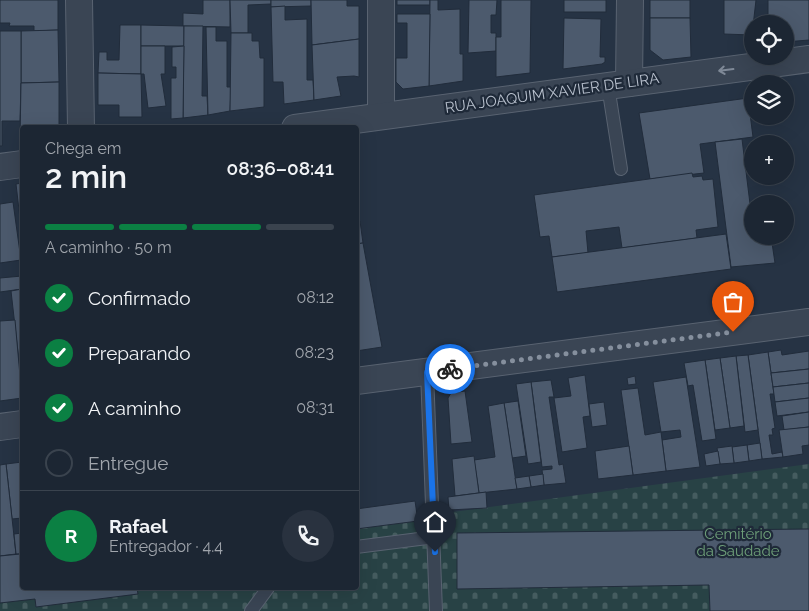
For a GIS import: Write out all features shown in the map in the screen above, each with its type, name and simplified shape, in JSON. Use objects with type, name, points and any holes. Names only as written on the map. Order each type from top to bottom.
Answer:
[{"type":"street","points":[[79,0],[81,125]]},
{"type":"street","points":[[381,0],[381,116]]},
{"type":"street","points":[[618,84],[630,0]]},
{"type":"street","name":"RUA JOAQUIM XAVIER DE LIRA","points":[[316,125],[809,59]]},
{"type":"street","points":[[0,167],[20,164]]},
{"type":"street","points":[[359,381],[809,322]]},
{"type":"street","points":[[0,427],[20,424]]},
{"type":"lane","points":[[618,84],[621,169]]},
{"type":"lane","points":[[427,372],[435,538],[436,611]]},
{"type":"lane","points":[[359,547],[435,538]]},
{"type":"lane","points":[[251,611],[267,590]]},
{"type":"green space","name":"Cemitério da Saudade","points":[[809,464],[809,611],[0,611],[0,573],[20,570],[20,590],[359,590],[359,525]]},
{"type":"building","points":[[0,0],[58,0],[58,30],[34,31],[34,26],[9,26],[10,23],[0,23]]},
{"type":"building","points":[[203,0],[230,0],[230,27],[183,26],[183,13],[203,14]]},
{"type":"building","points":[[230,0],[271,0],[271,4],[248,5],[248,33],[231,33]]},
{"type":"building","points":[[271,0],[311,0],[311,6],[271,7]]},
{"type":"building","points":[[311,0],[347,0],[347,6],[359,6],[359,39],[312,45]]},
{"type":"building","points":[[397,0],[430,0],[430,5],[397,5]]},
{"type":"building","points":[[430,0],[438,0],[438,10],[460,9],[460,54],[463,54],[463,81],[429,86]]},
{"type":"building","points":[[469,0],[497,0],[496,15],[491,15],[491,33],[496,33],[496,51],[468,53]]},
{"type":"building","points":[[501,0],[531,0],[530,73],[496,77],[496,37],[501,37]]},
{"type":"building","points":[[564,0],[606,0],[606,12],[564,12]]},
{"type":"building","points":[[650,0],[690,0],[690,18],[650,18]]},
{"type":"building","points":[[724,0],[756,0],[754,15],[744,15],[744,35],[724,34]]},
{"type":"building","points":[[768,0],[809,0],[809,40],[794,41],[794,15],[768,15]]},
{"type":"building","points":[[285,6],[285,20],[307,19],[307,80],[313,80],[314,100],[284,104],[283,82],[273,82],[271,7]]},
{"type":"building","points":[[397,14],[430,14],[429,86],[403,89],[396,82],[396,58],[407,58],[407,23],[397,23]]},
{"type":"building","points":[[564,18],[601,19],[600,57],[605,57],[605,62],[563,69]]},
{"type":"building","points":[[650,18],[690,18],[691,57],[663,60],[650,50]]},
{"type":"building","points":[[120,25],[141,25],[141,74],[98,73],[99,52],[107,52],[107,60],[119,60]]},
{"type":"building","points":[[141,25],[184,26],[184,46],[141,46]]},
{"type":"building","points":[[184,26],[203,26],[202,96],[207,96],[208,115],[183,118]]},
{"type":"building","points":[[206,27],[216,27],[216,41],[227,41],[227,87],[231,87],[230,111],[208,115]]},
{"type":"building","points":[[58,30],[59,82],[21,83],[21,31]]},
{"type":"building","points":[[0,31],[21,31],[20,121],[2,121],[2,146],[0,146]]},
{"type":"building","points":[[231,33],[252,33],[252,41],[259,41],[260,58],[264,58],[264,107],[230,111]]},
{"type":"building","points":[[359,39],[359,77],[337,77],[341,96],[314,100],[312,45]]},
{"type":"building","points":[[141,46],[165,46],[165,74],[161,74],[166,106],[148,108],[144,74],[141,74]]},
{"type":"building","points":[[184,46],[183,118],[171,119],[171,78],[176,78],[176,67],[172,67],[172,47]]},
{"type":"building","points":[[98,73],[141,74],[142,117],[119,117],[119,105],[98,105]]},
{"type":"building","points":[[59,82],[59,125],[20,125],[21,83]]},
{"type":"building","points":[[744,99],[744,125],[751,125],[753,135],[744,135],[744,138],[700,144],[704,173],[650,179],[639,113]]},
{"type":"building","points":[[742,139],[744,185],[748,185],[749,195],[744,195],[744,245],[772,245],[775,263],[731,267],[715,142]]},
{"type":"building","points":[[692,173],[693,177],[702,176],[703,180],[713,179],[718,227],[696,230],[697,238],[622,248],[619,227],[586,231],[588,253],[552,257],[549,236],[540,237],[534,195]]},
{"type":"building","points":[[20,183],[20,219],[16,184]]},
{"type":"building","points":[[13,202],[20,260],[0,263],[0,204]]},
{"type":"building","points":[[359,221],[360,221],[363,243],[359,244]]},
{"type":"building","points":[[726,234],[731,269],[557,292],[552,257]]},
{"type":"building","points":[[363,243],[382,347],[359,351],[359,244]]},
{"type":"building","points":[[20,276],[20,289],[0,292],[0,278]]},
{"type":"building","points":[[20,289],[20,370],[11,291]]},
{"type":"building","points":[[15,320],[20,398],[0,401],[0,321]]},
{"type":"building","points":[[781,350],[782,355],[809,351],[809,369],[771,373],[768,352]]},
{"type":"building","points":[[768,352],[774,394],[770,394],[775,428],[772,429],[773,435],[769,435],[772,454],[782,452],[783,457],[762,459],[748,355]]},
{"type":"building","points":[[748,355],[758,430],[745,432],[736,356]]},
{"type":"building","points":[[736,356],[744,426],[730,428],[720,358]]},
{"type":"building","points":[[720,358],[730,428],[715,430],[705,360]]},
{"type":"building","points":[[705,360],[716,439],[702,441],[693,385],[688,386],[684,363]]},
{"type":"building","points":[[809,369],[809,383],[773,387],[771,373]]},
{"type":"building","points":[[585,375],[590,416],[583,417],[587,448],[562,452],[554,398],[571,396],[568,378]]},
{"type":"building","points":[[635,376],[636,384],[628,385],[627,378]]},
{"type":"building","points":[[686,377],[700,467],[666,471],[662,440],[681,437],[680,430],[661,432],[653,382]]},
{"type":"building","points":[[551,380],[554,397],[549,397],[559,465],[563,464],[566,483],[544,485],[542,470],[552,469],[552,466],[542,467],[531,382]]},
{"type":"building","points":[[531,382],[541,462],[528,464],[516,384]]},
{"type":"building","points":[[809,383],[809,398],[775,402],[773,387]]},
{"type":"building","points":[[638,388],[645,435],[661,432],[666,471],[633,475],[621,390]]},
{"type":"building","points":[[465,391],[472,442],[451,444],[448,398],[451,393]]},
{"type":"building","points":[[809,398],[809,412],[777,416],[775,402]]},
{"type":"building","points":[[518,401],[526,456],[512,458],[504,403]]},
{"type":"building","points":[[604,402],[607,425],[592,427],[589,404]]},
{"type":"building","points":[[504,403],[517,489],[479,493],[474,460],[495,457],[488,406]]},
{"type":"building","points":[[809,412],[809,427],[784,430],[782,416]]},
{"type":"building","points":[[809,427],[809,445],[802,446],[803,454],[783,457],[779,430]]},
{"type":"building","points":[[760,443],[762,459],[749,461],[747,445]]},
{"type":"building","points":[[747,445],[749,461],[734,463],[732,447]]},
{"type":"building","points":[[629,446],[633,475],[598,479],[595,451]]},
{"type":"building","points":[[732,446],[734,463],[720,464],[717,448]]},
{"type":"building","points":[[718,451],[720,464],[706,466],[704,454]]},
{"type":"building","points":[[474,456],[479,493],[455,496],[452,459]]},
{"type":"building","points":[[20,462],[20,518],[12,519],[6,464]]},
{"type":"building","points":[[6,464],[16,554],[0,556],[0,465]]},
{"type":"building","points":[[543,474],[544,485],[531,487],[529,476]]},
{"type":"building","points":[[529,476],[531,487],[517,489],[515,478]]},
{"type":"building","points":[[486,492],[487,508],[449,510],[448,497]]},
{"type":"building","points":[[415,501],[418,521],[359,529],[359,509]]},
{"type":"building","points":[[809,529],[809,611],[710,611],[709,585],[457,589],[457,533]]},
{"type":"building","points":[[20,533],[20,554],[16,554],[14,534]]},
{"type":"building","points":[[20,554],[20,590],[137,590],[138,594],[36,607],[35,599],[0,603],[0,556]]},
{"type":"way so far","points":[[450,369],[733,332]]},
{"type":"route","points":[[435,552],[427,372],[450,369]]}]
